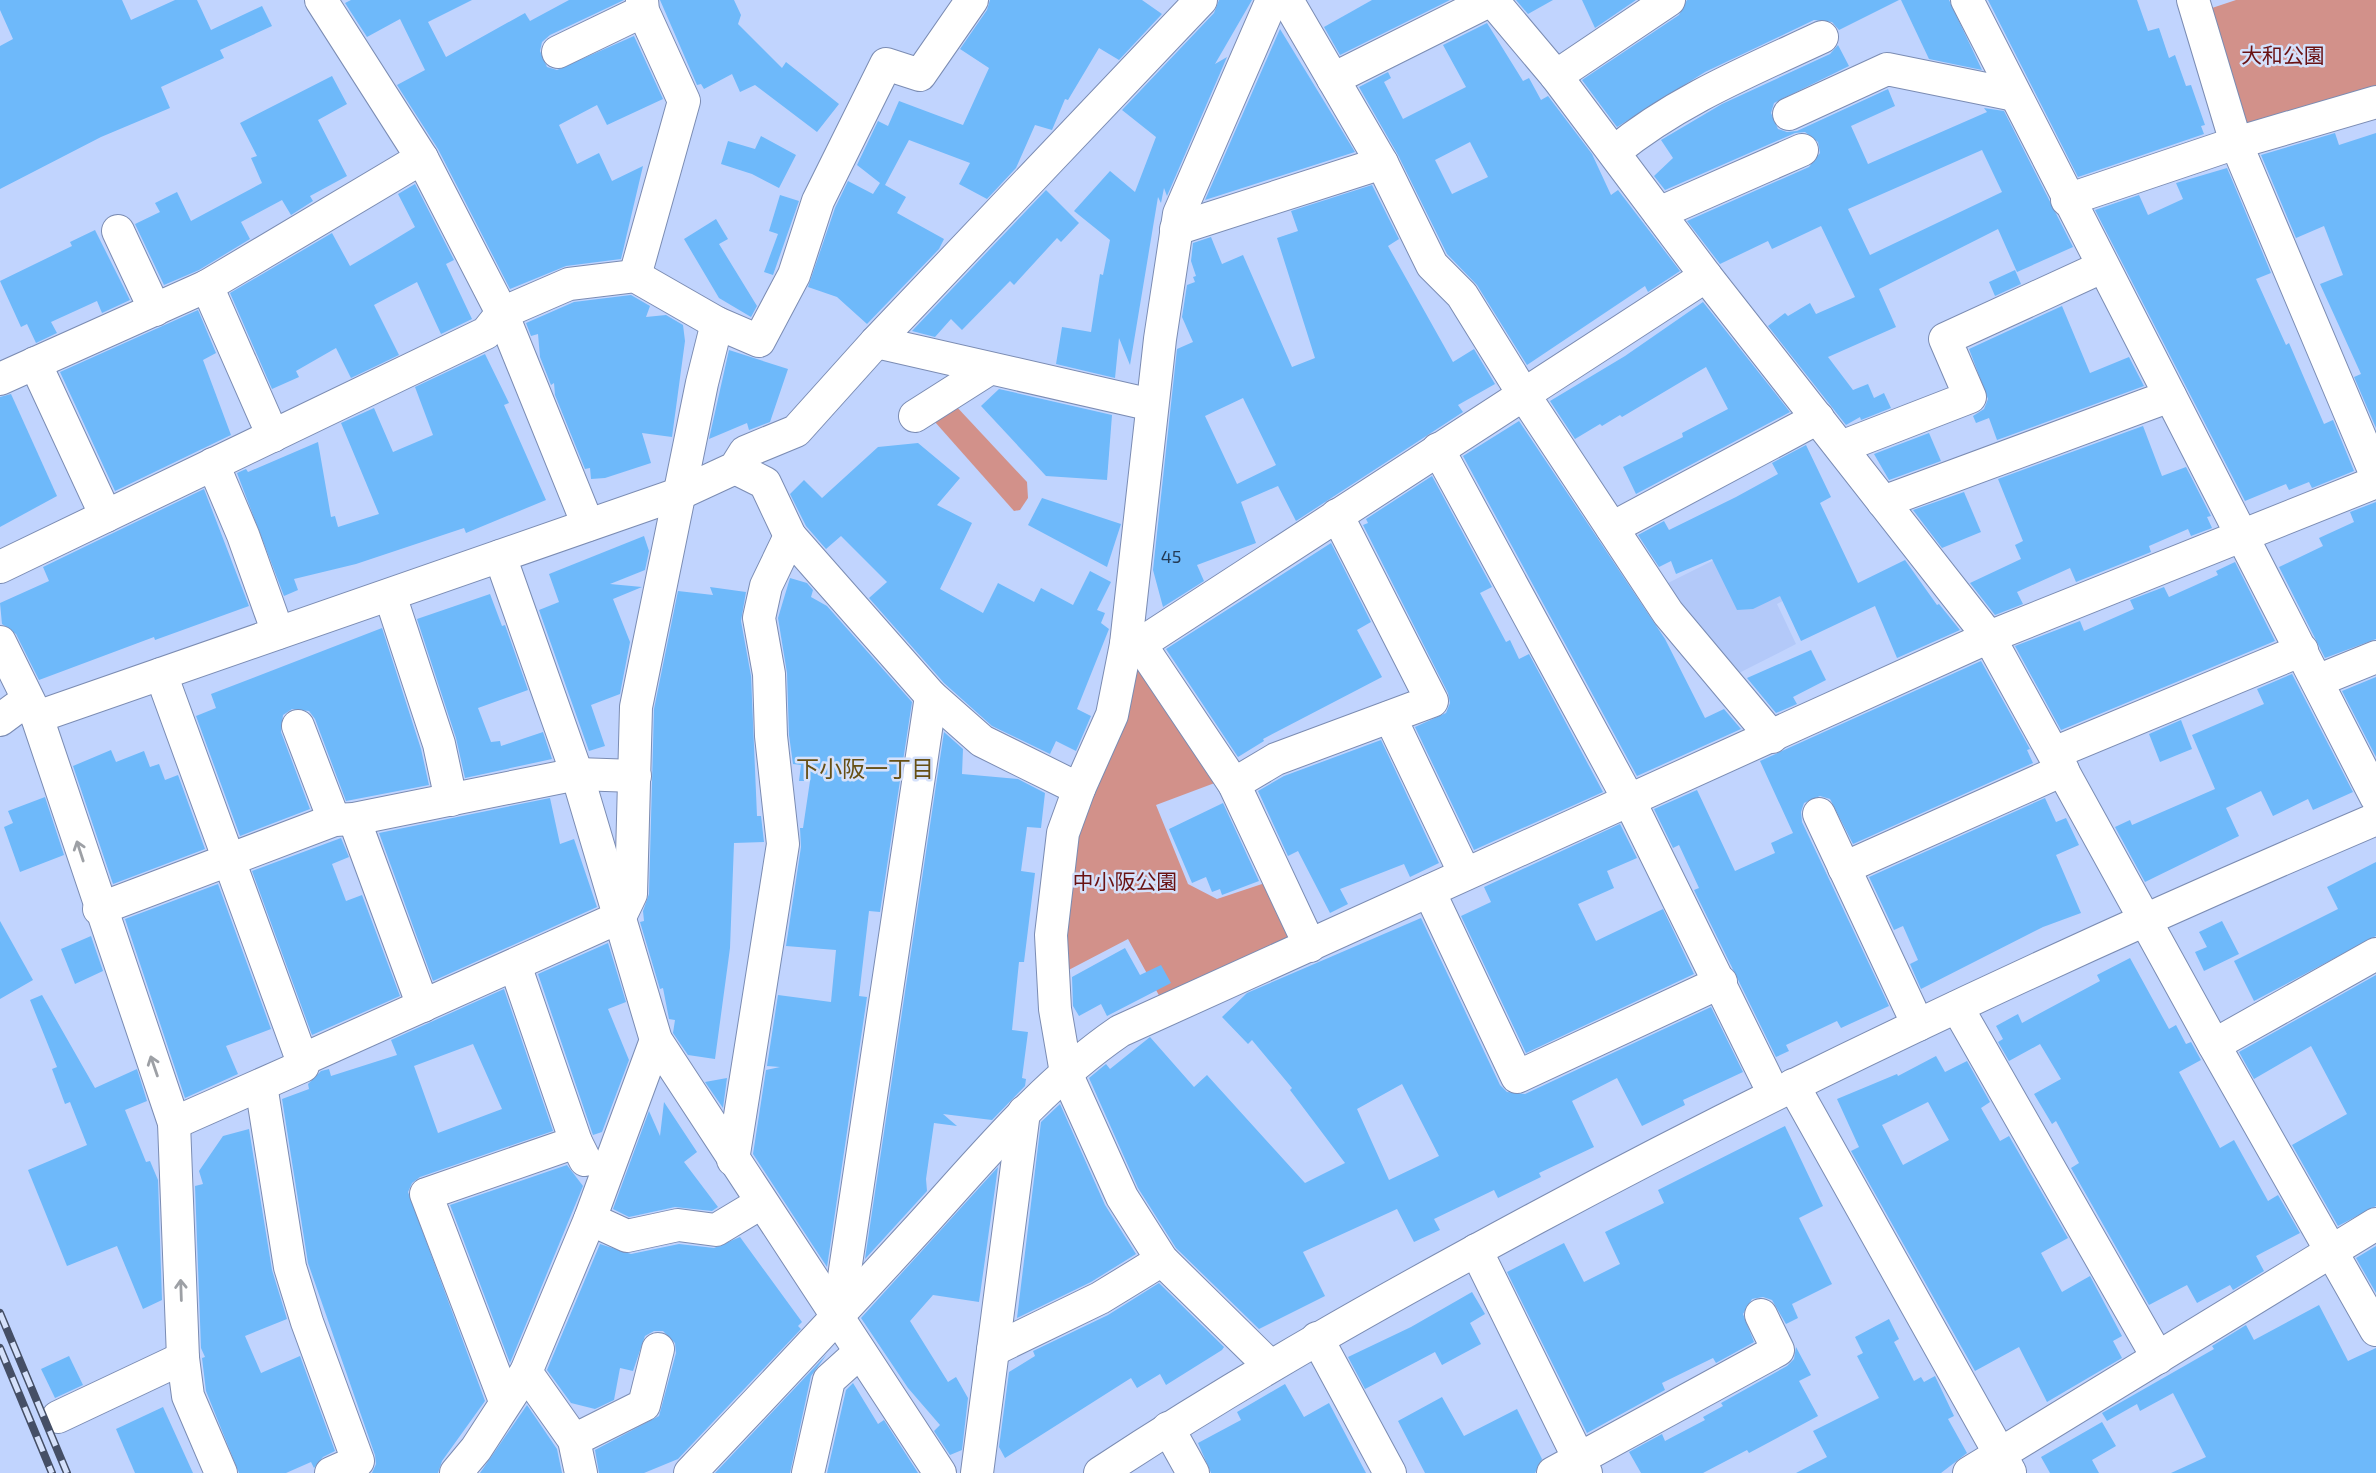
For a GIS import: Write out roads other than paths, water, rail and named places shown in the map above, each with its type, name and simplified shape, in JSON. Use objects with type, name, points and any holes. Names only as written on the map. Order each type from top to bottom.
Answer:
[{"type":"street","points":[[321,0],[422,158],[502,313],[588,525]]},
{"type":"street","points":[[0,567],[486,333],[502,313],[569,284],[635,276],[717,323],[759,341],[794,275],[818,201],[886,64],[920,75],[972,0]]},
{"type":"street","points":[[0,720],[32,708],[161,674],[681,493],[735,468],[745,452],[796,431],[876,342],[1201,0]]},
{"type":"street","points":[[1270,1366],[1162,1259],[1122,1197],[1066,1073],[1055,1009],[1051,935],[1063,833],[1079,789],[1112,716],[1133,644],[1152,405],[1179,214],[1272,0]]},
{"type":"street","points":[[1287,0],[1382,163],[1432,265],[1462,295],[1524,395],[1668,613],[1772,737]]},
{"type":"street","points":[[1333,79],[1492,0],[1556,76],[1706,276],[1989,637],[2214,1045],[2376,1330]]},
{"type":"street","points":[[1556,76],[1669,0]]},
{"type":"street","points":[[1967,0],[2067,200],[2243,535],[2376,797]]},
{"type":"street","points":[[2193,0],[2236,143],[2376,475]]},
{"type":"street","points":[[558,51],[643,5],[684,101],[635,276]]},
{"type":"street","points":[[1614,152],[1646,126],[1687,101],[1822,37]]},
{"type":"street","points":[[1789,114],[1887,69],[2015,95]]},
{"type":"street","points":[[2067,200],[2236,143],[2376,102]]},
{"type":"street","points":[[1659,213],[1802,149]]},
{"type":"street","points":[[0,379],[207,286],[422,158]]},
{"type":"street","points":[[1176,229],[1382,163]]},
{"type":"street","points":[[118,231],[155,310]]},
{"type":"street","points":[[1841,447],[1970,397],[1945,339],[2102,267]]},
{"type":"street","points":[[1133,644],[1706,276]]},
{"type":"street","points":[[207,286],[273,436]]},
{"type":"street","points":[[302,1060],[620,917],[631,894],[636,708],[702,383],[717,323]]},
{"type":"street","points":[[876,342],[1152,405]]},
{"type":"street","points":[[35,363],[106,516]]},
{"type":"street","points":[[915,416],[989,369]]},
{"type":"street","points":[[1883,502],[2170,396]]},
{"type":"street","points":[[1612,527],[1818,418]]},
{"type":"street","points":[[1438,449],[1630,802],[1721,982],[2005,1464]]},
{"type":"street","points":[[213,464],[243,535],[278,633]]},
{"type":"street","points":[[735,468],[765,483],[790,536],[931,696],[982,741],[1079,789]]},
{"type":"street","points":[[690,1473],[838,1317],[1024,1112],[1066,1073],[1120,1031],[1989,637],[2376,482]]},
{"type":"street","points":[[1234,784],[1276,759],[1433,701],[1337,515]]},
{"type":"street","points":[[733,1160],[783,844],[771,736],[769,674],[758,618],[765,586],[790,536]]},
{"type":"street","points":[[500,556],[577,774],[656,1040],[940,1473]]},
{"type":"street","points":[[390,595],[439,744],[451,800]]},
{"type":"street","points":[[0,642],[32,708],[174,1123],[183,1358],[188,1396],[221,1473]]},
{"type":"street","points":[[1133,644],[1234,784],[1310,946]]},
{"type":"street","points":[[1844,868],[2058,762],[2302,650]]},
{"type":"street","points":[[2317,681],[2376,657]]},
{"type":"street","points":[[161,674],[303,1066],[174,1123]]},
{"type":"street","points":[[838,1317],[931,696]]},
{"type":"street","points":[[1390,717],[1465,874]]},
{"type":"street","points":[[298,726],[344,819],[424,1006]]},
{"type":"street","points":[[99,909],[344,819],[577,774],[635,776]]},
{"type":"street","points":[[1819,814],[1918,1025]]},
{"type":"street","points":[[1100,1473],[1168,1428],[1317,1338],[1476,1250],[1784,1089],[2145,918],[2376,819]]},
{"type":"street","points":[[1429,891],[1517,1077],[1721,982]]},
{"type":"street","points":[[2214,1045],[2376,954]]},
{"type":"street","points":[[515,965],[576,1142],[600,1189]]},
{"type":"street","points":[[1957,1007],[2158,1358]]},
{"type":"street","points":[[456,1473],[476,1449],[526,1372],[590,1219],[656,1040]]},
{"type":"street","points":[[261,1085],[290,1267],[307,1322],[358,1461],[331,1473]]},
{"type":"street","points":[[977,1473],[1024,1112]]},
{"type":"street","points":[[505,1401],[426,1194],[576,1142]]},
{"type":"street","points":[[590,1219],[627,1236],[678,1225],[716,1230],[761,1203]]},
{"type":"street","points":[[1969,1473],[2005,1464],[2158,1358],[2376,1224]]},
{"type":"street","points":[[1476,1250],[1583,1465]]},
{"type":"street","points":[[993,1350],[1100,1298],[1162,1259]]},
{"type":"street","points":[[1553,1473],[1583,1465],[1777,1350],[1761,1315]]},
{"type":"street","points":[[1317,1338],[1390,1473]]},
{"type":"street","points":[[574,1440],[644,1405],[658,1349]]},
{"type":"street","points":[[808,1473],[829,1380],[860,1352]]},
{"type":"street","points":[[58,1418],[183,1358]]},
{"type":"street","points":[[526,1372],[574,1440],[581,1473]]},
{"type":"street","points":[[1168,1428],[1193,1473]]},
{"type":"railway","points":[[0,1313],[67,1473]]},
{"type":"railway","points":[[0,1348],[52,1473]]},
{"type":"district","name":"下小阪一丁目","points":[[865,769]]},
{"type":"park label","name":"大和公園","points":[[2283,56]]},
{"type":"park label","name":"中小阪公園","points":[[1125,882]]}]
